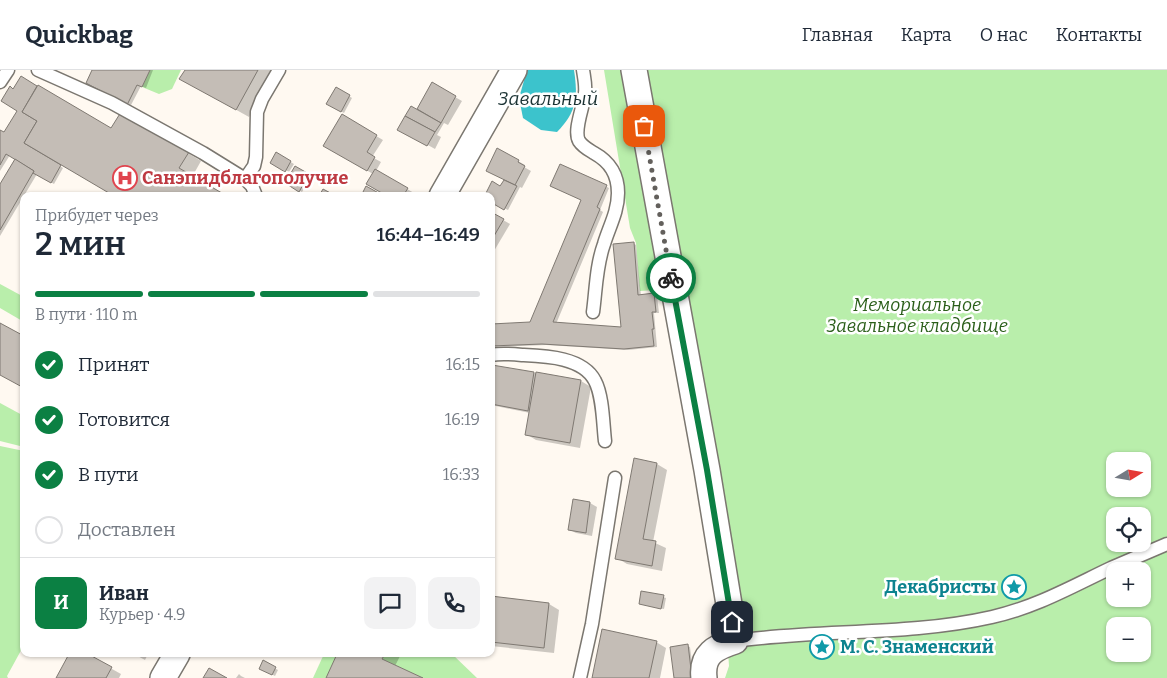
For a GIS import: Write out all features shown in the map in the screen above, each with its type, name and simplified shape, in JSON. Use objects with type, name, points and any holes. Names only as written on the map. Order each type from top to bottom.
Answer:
[{"type":"street","points":[[444,192],[514,70]]},
{"type":"street","points":[[634,70],[707,470],[735,642],[718,646],[707,657],[703,672],[704,678]]},
{"type":"street","points":[[163,678],[175,657]]},
{"type":"lane","points":[[0,82],[8,70]]},
{"type":"lane","points":[[38,70],[122,108],[245,178],[254,192]]},
{"type":"lane","points":[[245,178],[254,166],[256,157],[257,112],[262,99],[279,70]]},
{"type":"lane","points":[[583,70],[586,90],[577,130],[578,140],[610,165],[616,178],[618,194],[616,214],[598,265],[594,312]]},
{"type":"lane","points":[[495,355],[548,356],[568,361],[585,369],[595,380],[599,391],[605,442]]},
{"type":"lane","points":[[580,678],[592,624],[615,478]]},
{"type":"lane","points":[[735,642],[801,635],[911,630],[993,617],[1057,596],[1111,568],[1167,544]]},
{"type":"green space","points":[[150,70],[181,70],[172,89],[159,94],[142,87]]},
{"type":"green space","name":"Мемориальное Завальное кладбище","points":[[604,70],[1167,70],[1167,678],[725,678],[729,666],[728,651],[664,305],[656,290],[640,291],[636,243],[630,228]]},
{"type":"green space","points":[[0,284],[20,295],[20,320],[0,308]]},
{"type":"green space","points":[[0,403],[20,414],[20,446],[0,441]]},
{"type":"green space","points":[[0,446],[20,450],[20,652],[7,676],[8,678],[0,678]]},
{"type":"green space","points":[[323,657],[455,657],[477,678],[313,678]]},
{"type":"water","name":"Завальный","points":[[527,70],[574,70],[576,96],[574,104],[569,117],[557,132],[541,130],[523,118],[519,98]]},
{"type":"building","points":[[92,70],[150,70],[142,87],[137,85],[127,105],[86,83]]},
{"type":"building","points":[[185,70],[258,70],[236,110],[179,79]]},
{"type":"building","points":[[21,76],[37,86],[22,112],[37,121],[24,143],[61,165],[51,183],[6,154],[0,165],[0,130],[4,132],[17,111],[1,101],[10,86],[13,89]]},
{"type":"building","points":[[432,82],[456,96],[441,123],[417,109]]},
{"type":"building","name":"Санэпидблагополучие","points":[[38,85],[111,128],[121,112],[189,152],[179,168],[220,192],[107,192],[24,143],[37,121],[22,112]]},
{"type":"building","points":[[336,87],[350,95],[341,112],[326,104]]},
{"type":"building","points":[[411,106],[441,123],[435,132],[405,116]]},
{"type":"building","points":[[342,114],[377,135],[367,152],[375,157],[367,171],[323,146]]},
{"type":"building","points":[[405,116],[435,132],[427,146],[397,130]]},
{"type":"building","points":[[497,148],[519,160],[518,162],[525,166],[515,185],[486,171]]},
{"type":"building","points":[[276,152],[291,161],[285,172],[270,163]]},
{"type":"building","points":[[15,159],[34,171],[22,192],[20,192],[20,195],[0,230],[0,184]]},
{"type":"building","points":[[560,164],[607,185],[597,207],[600,209],[553,322],[621,327],[613,244],[634,242],[638,295],[654,293],[656,312],[652,312],[654,329],[652,329],[654,346],[624,349],[542,344],[495,346],[495,324],[530,322],[581,200],[550,186]]},
{"type":"building","points":[[295,166],[309,174],[299,192],[285,183]]},
{"type":"building","points":[[375,169],[408,188],[406,192],[380,192],[366,184]]},
{"type":"building","points":[[504,180],[517,186],[504,210],[495,205],[495,192],[486,192],[492,181],[500,186]]},
{"type":"building","points":[[366,186],[377,192],[363,192]]},
{"type":"building","points":[[495,214],[504,219],[495,234]]},
{"type":"building","points":[[0,323],[20,334],[20,386],[0,375]]},
{"type":"building","points":[[495,366],[534,372],[528,411],[495,405]]},
{"type":"building","points":[[536,372],[581,380],[570,443],[525,435]]},
{"type":"building","points":[[634,458],[657,463],[643,539],[656,541],[652,566],[615,559]]},
{"type":"building","points":[[573,499],[590,502],[586,533],[568,530]]},
{"type":"building","points":[[641,591],[664,595],[661,609],[639,604]]},
{"type":"building","points":[[495,596],[549,603],[544,648],[495,642]]},
{"type":"building","points":[[602,629],[657,641],[649,678],[592,678]]},
{"type":"building","points":[[688,644],[692,678],[674,678],[670,647]]},
{"type":"building","points":[[67,657],[94,657],[112,667],[106,678],[56,678]]},
{"type":"building","points":[[336,657],[383,657],[382,659],[423,678],[326,678]]},
{"type":"building","points":[[263,660],[276,667],[272,675],[259,669]]},
{"type":"building","points":[[209,668],[227,678],[203,678]]},
{"type":"way so far","points":[[644,126],[671,278]]},
{"type":"place","name":"Санэпидблагополучие","points":[[125,178]]},
{"type":"place","name":"Декабристы","points":[[1014,587]]},
{"type":"place","name":"М. С. Знаменский","points":[[822,647]]},
{"type":"route","points":[[671,278],[707,470],[732,622]]}]
